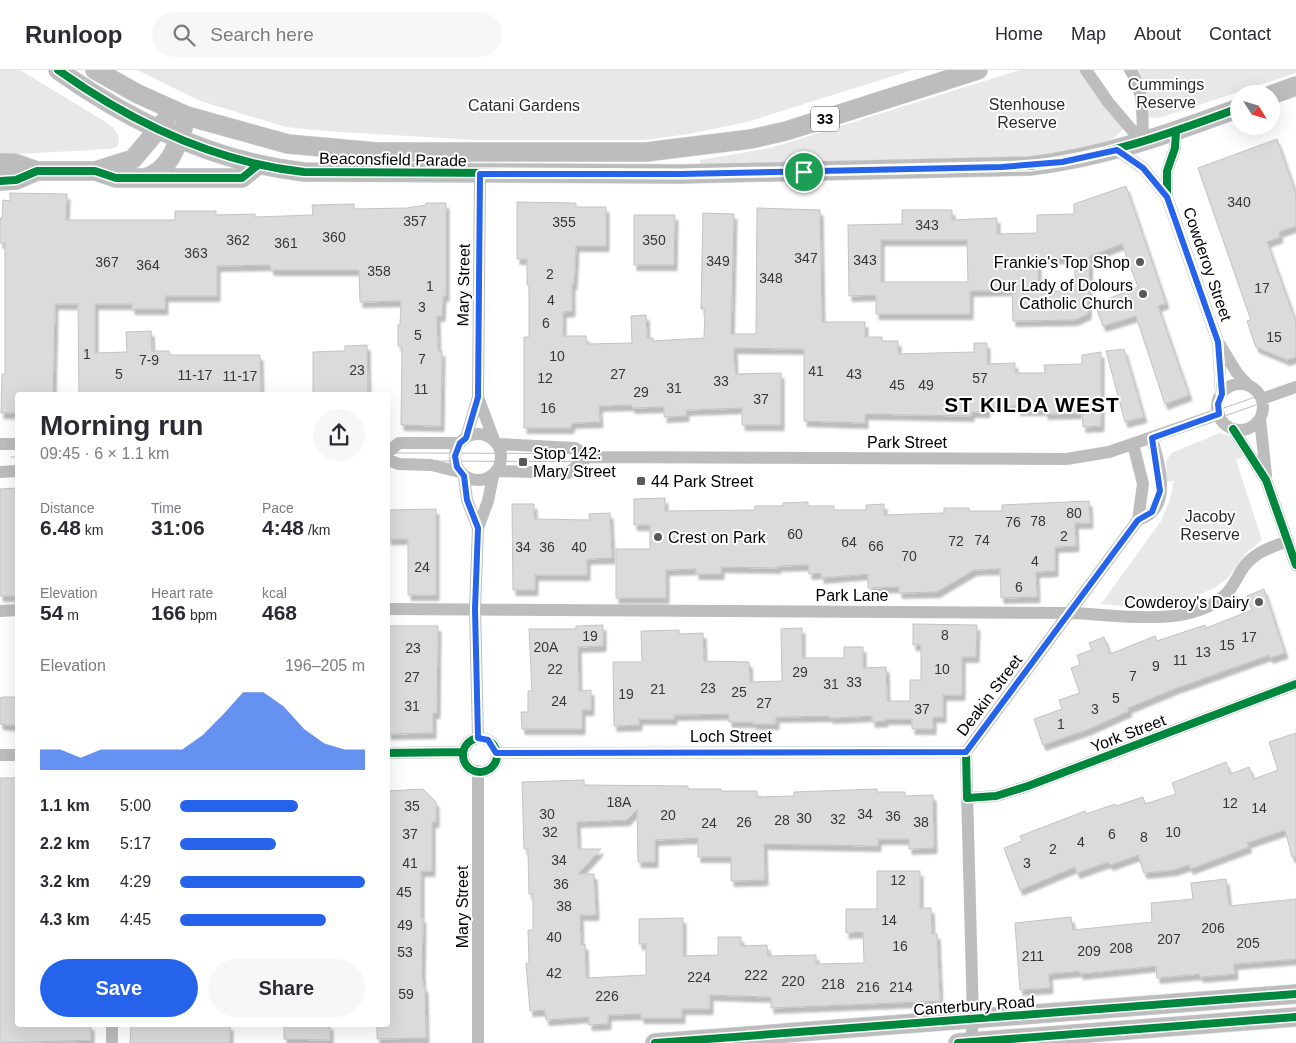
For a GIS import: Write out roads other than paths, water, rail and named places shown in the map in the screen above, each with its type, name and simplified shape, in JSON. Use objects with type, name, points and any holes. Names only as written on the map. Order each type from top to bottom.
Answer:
[{"type":"main road","name":"Beaconsfield Parade","points":[[58,70],[98,96],[157,129],[258,165],[304,172],[681,174],[1002,167],[1062,162],[1117,150],[1143,143],[1230,111]]},
{"type":"main road","name":"Beaconsfield Parade","points":[[95,70],[181,114],[260,138],[318,148],[387,152],[646,152],[730,143],[767,136],[978,70]]},
{"type":"main road","points":[[1280,92],[1296,86]]},
{"type":"main road","points":[[0,163],[14,163],[37,171],[95,171],[133,160],[157,129],[181,114]]},
{"type":"main road","points":[[145,178],[157,173],[165,166],[180,138],[181,114]]},
{"type":"main road","points":[[95,171],[116,178],[242,178],[258,165]]},
{"type":"main road","points":[[0,181],[16,180],[37,171]]},
{"type":"main road","name":"Canterbury Road","points":[[655,1043],[1296,994]]},
{"type":"main road","points":[[964,1042],[1296,1017]]},
{"type":"street","points":[[1086,70],[1108,102],[1143,143]]},
{"type":"street","points":[[1130,70],[1137,82],[1140,94],[1143,143]]},
{"type":"street","name":"Cowderoy Street","points":[[1176,131],[1175,148],[1167,171],[1167,197],[1218,342],[1238,373],[1249,386]]},
{"type":"street","name":"Cowderoy Street","points":[[1117,150],[1143,168],[1167,197]]},
{"type":"street","name":"Mary Street","points":[[463,440],[478,397],[480,174]]},
{"type":"street","name":"Cowderoy Street","points":[[1218,342],[1222,394]]},
{"type":"street","points":[[1266,480],[1260,419],[1263,408],[1262,399],[1257,391],[1249,386],[1231,386],[1222,394],[1218,404],[1219,414],[1223,422],[1233,428],[1266,480],[1296,565]]},
{"type":"street","points":[[1262,399],[1296,387]]},
{"type":"street","name":"Mary Street","points":[[478,397],[496,442]]},
{"type":"street","name":"Park Street","points":[[496,442],[575,448],[588,457],[1066,459],[1109,452],[1219,414]]},
{"type":"street","points":[[1233,428],[1251,427],[1260,419]]},
{"type":"street","points":[[390,450],[399,443],[463,440],[480,434],[496,442],[502,458],[495,473],[488,501],[478,528],[475,609],[478,738]]},
{"type":"street","name":"Deakin Street","points":[[964,1042],[973,1019],[966,752],[1071,613],[1138,520],[1152,512],[1160,491],[1152,438]]},
{"type":"street","points":[[463,440],[455,456],[462,474],[467,500],[478,528]]},
{"type":"street","points":[[0,444],[15,444]]},
{"type":"street","name":"Deakin Street","points":[[1133,444],[1143,484],[1138,520]]},
{"type":"street","points":[[390,461],[399,464],[431,464],[479,481],[495,473],[568,473],[588,457]]},
{"type":"street","points":[[0,472],[15,471]]},
{"type":"street","name":"Park Lane","points":[[390,610],[1071,613],[1173,616],[1207,607],[1227,594],[1244,567],[1256,555],[1288,541]]},
{"type":"street","points":[[0,611],[15,610]]},
{"type":"street","name":"York Street","points":[[967,798],[996,796],[1028,786],[1296,684]]},
{"type":"street","points":[[478,738],[488,740],[496,753],[495,761],[490,768],[478,771],[473,770],[465,762],[463,752],[468,742],[478,738]]},
{"type":"street","points":[[390,753],[463,752]]},
{"type":"street","name":"Loch Street","points":[[496,753],[966,752]]},
{"type":"street","points":[[0,756],[15,756]]},
{"type":"street","name":"Mary Street","points":[[478,771],[478,1043]]},
{"type":"street","points":[[112,1027],[112,1043]]},
{"type":"tram line","points":[[390,453],[1065,455],[1108,448],[1296,383]]},
{"type":"tram line","points":[[390,461],[1066,463],[1110,456],[1296,391]]},
{"type":"place","name":"Frankie's Top Shop","points":[[1140,262]]},
{"type":"place","name":"Our Lady of Dolours Catholic Church","points":[[1143,294]]},
{"type":"place","name":"Stop 142: Mary Street","points":[[523,462]]},
{"type":"place","name":"44 Park Street","points":[[641,481]]},
{"type":"place","name":"Crest on Park","points":[[658,537]]},
{"type":"place","name":"Cowderoy's Dairy","points":[[1259,602]]},
{"type":"district","name":"ST KILDA WEST","points":[[1032,405]]},
{"type":"park label","name":"Cummings Reserve","points":[[1166,93]]},
{"type":"park label","name":"Catani Gardens","points":[[524,105]]},
{"type":"park label","name":"Stenhouse Reserve","points":[[1027,113]]},
{"type":"park label","name":"Jacoby Reserve","points":[[1210,525]]}]
